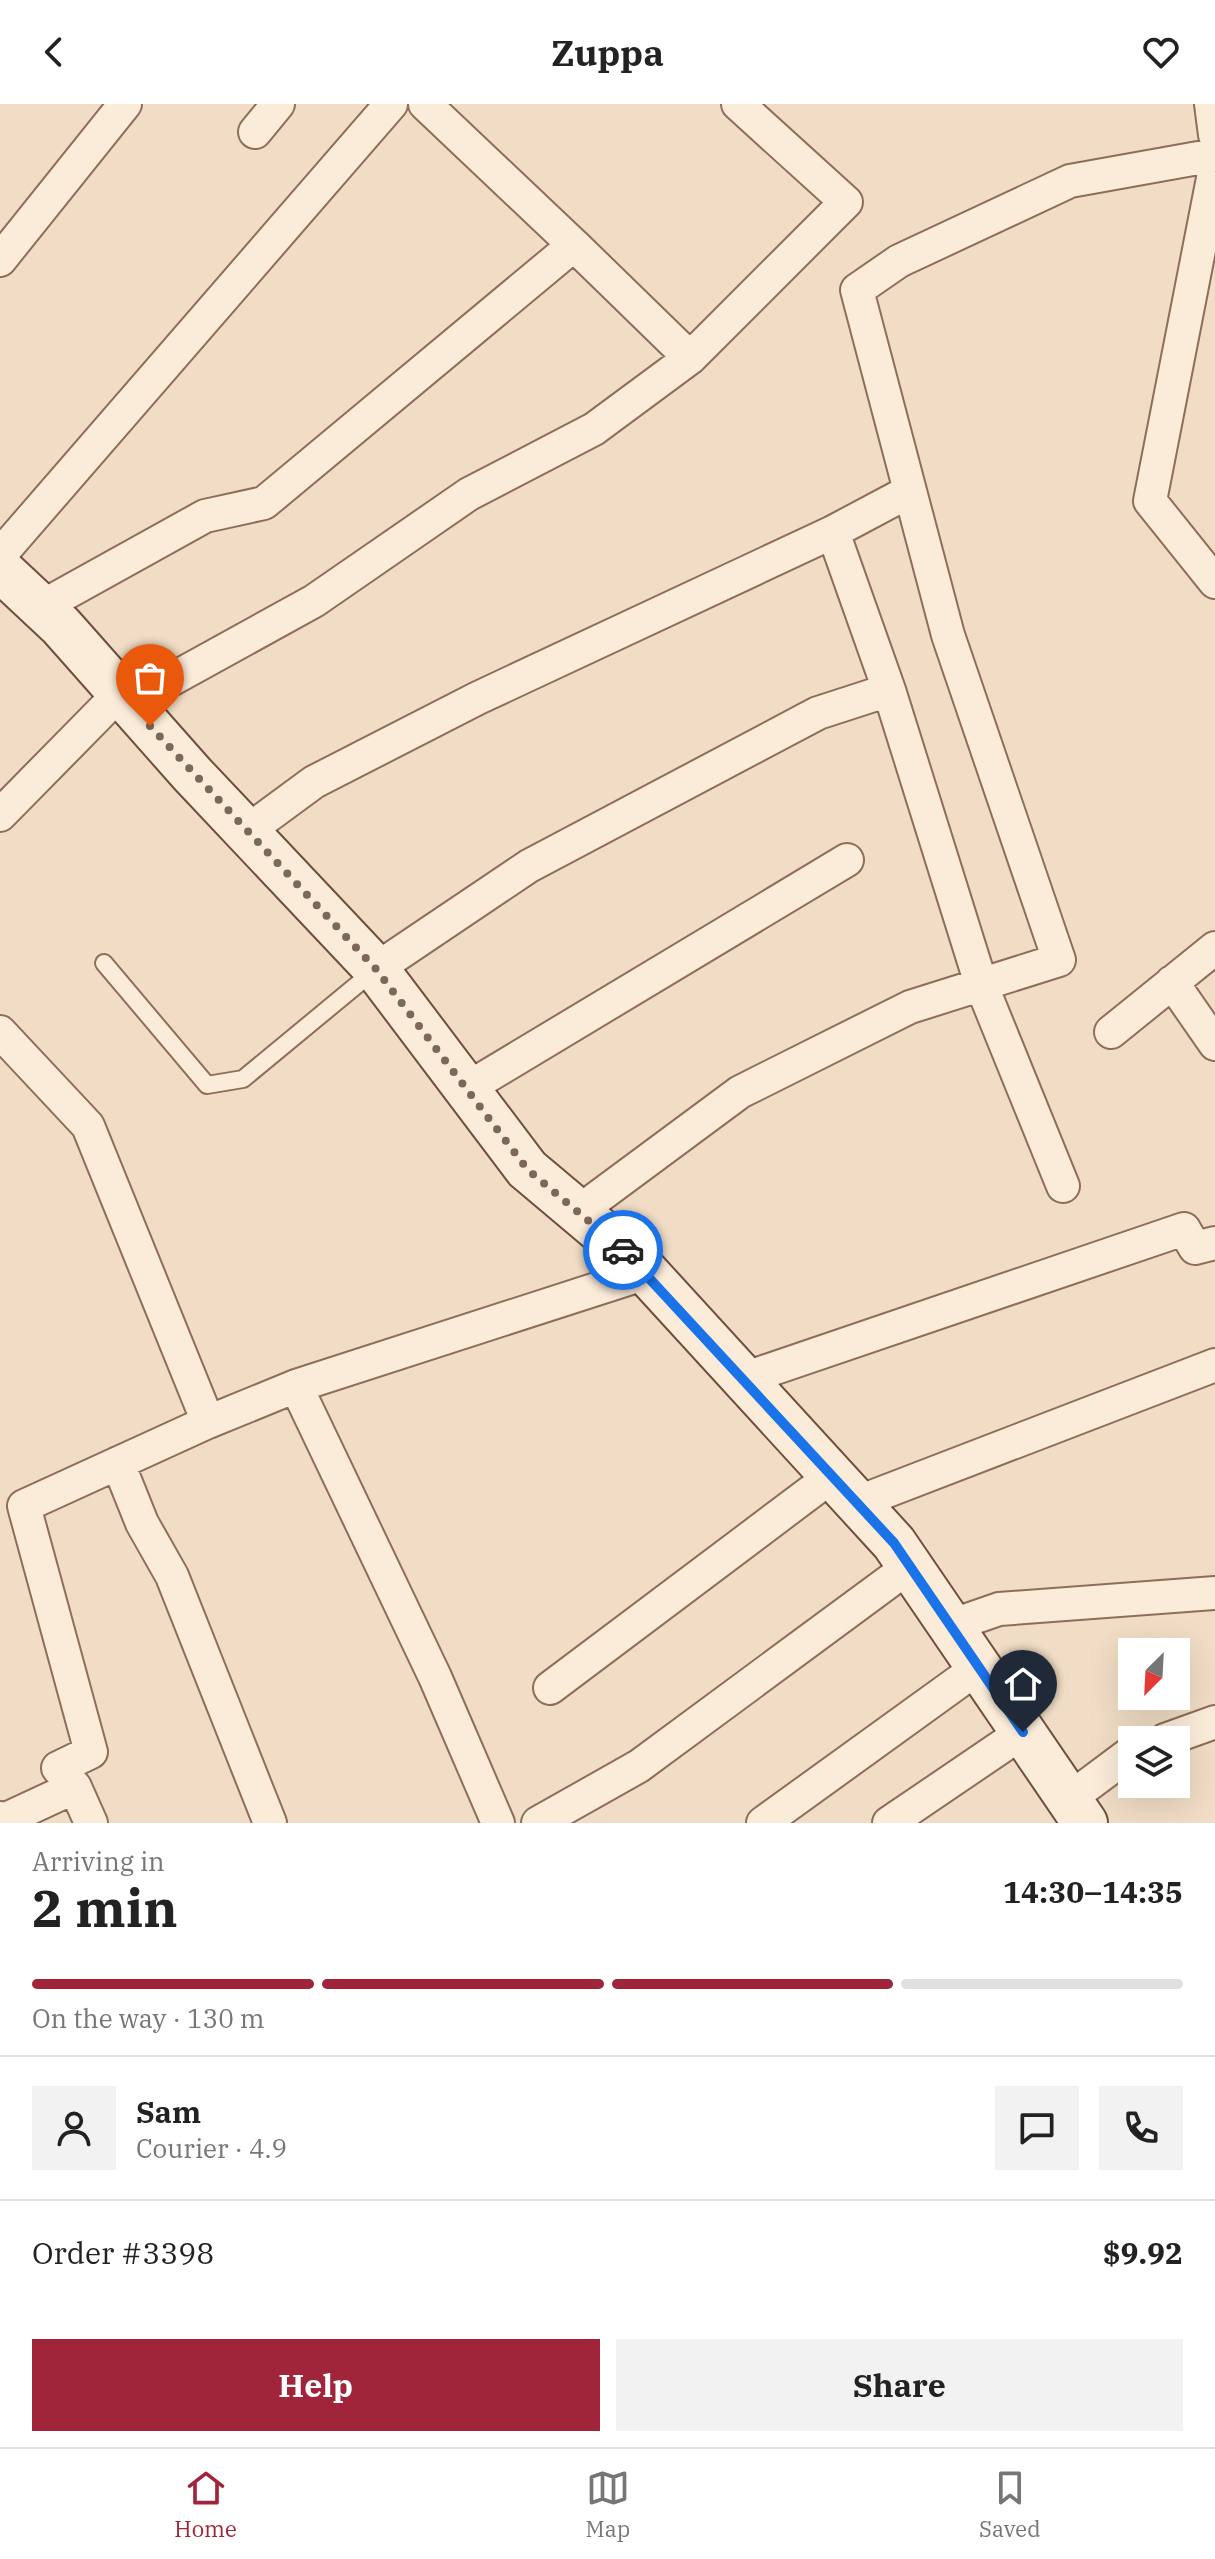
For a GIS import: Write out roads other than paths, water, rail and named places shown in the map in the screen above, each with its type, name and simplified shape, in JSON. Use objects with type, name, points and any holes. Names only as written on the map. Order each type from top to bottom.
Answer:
[{"type":"street","points":[[0,260],[125,104]]},
{"type":"street","points":[[255,132],[278,104]]},
{"type":"street","points":[[391,104],[1,567],[376,969],[527,1169],[646,1273],[844,1489],[910,1566],[1077,1811],[1118,1767]]},
{"type":"street","points":[[425,104],[690,358]]},
{"type":"street","points":[[0,815],[125,698],[314,601],[469,494],[594,429],[690,358],[846,202],[738,104]]},
{"type":"street","points":[[1211,104],[1215,135]]},
{"type":"street","points":[[578,1212],[740,1092],[910,1007],[1059,960],[948,635],[857,290],[899,261],[1070,181],[1215,155]]},
{"type":"street","points":[[1215,168],[1150,501],[1215,582]]},
{"type":"street","points":[[41,607],[205,516],[264,503],[574,245]]},
{"type":"street","points":[[246,832],[314,782],[464,705],[833,532],[910,491]]},
{"type":"street","points":[[833,532],[889,690],[981,984],[1063,1186]]},
{"type":"street","points":[[376,969],[529,866],[818,713],[889,690]]},
{"type":"street","points":[[466,1089],[847,860]]},
{"type":"street","points":[[1111,1032],[1215,948]]},
{"type":"street","points":[[1172,982],[1215,1044]]},
{"type":"street","points":[[0,1032],[88,1126],[208,1422]]},
{"type":"street","points":[[743,1379],[1184,1229],[1195,1248],[1215,1243]]},
{"type":"street","points":[[91,1823],[75,1787],[58,1768],[91,1752],[24,1506],[208,1422],[296,1386],[646,1273]]},
{"type":"street","points":[[550,1688],[844,1489],[1215,1365]]},
{"type":"street","points":[[296,1386],[435,1677],[498,1823]]},
{"type":"street","points":[[118,1463],[142,1523],[172,1576],[270,1823]]},
{"type":"street","points":[[538,1823],[639,1766],[910,1566]]},
{"type":"street","points":[[950,1626],[999,1609],[1215,1593]]},
{"type":"street","points":[[763,1823],[979,1667]]},
{"type":"street","points":[[1190,1731],[1215,1722]]},
{"type":"street","points":[[889,1823],[1023,1732]]},
{"type":"street","points":[[0,1818],[2,1821],[75,1787]]},
{"type":"lane","points":[[104,963],[207,1085],[243,1079],[376,969]]}]
